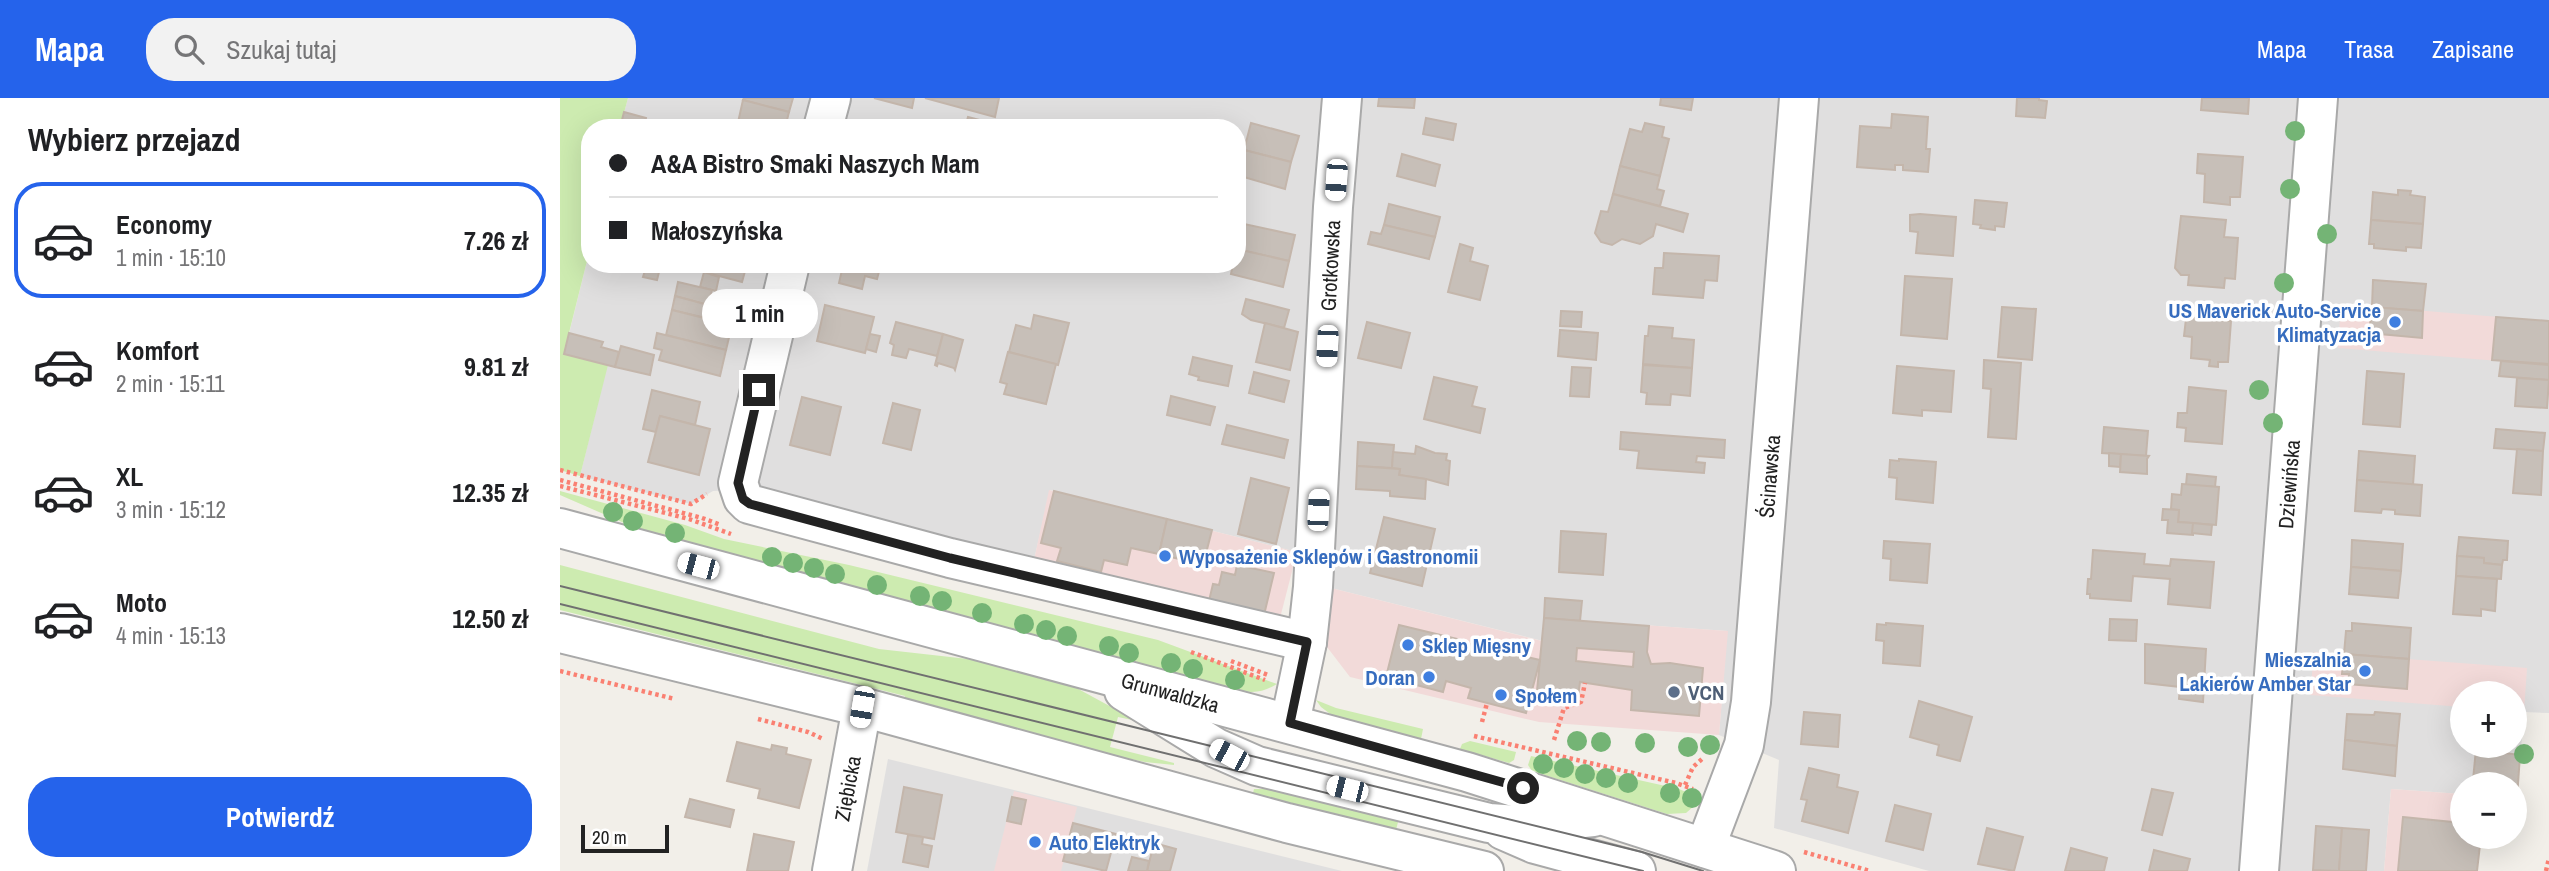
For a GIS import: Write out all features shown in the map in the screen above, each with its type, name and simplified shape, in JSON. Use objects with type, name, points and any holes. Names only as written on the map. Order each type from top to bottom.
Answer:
[{"type":"street","points":[[825,119],[831,98]]},
{"type":"street","name":"Grotkowska","points":[[1290,723],[1307,642],[1314,575],[1342,98]]},
{"type":"street","name":"Ścinawska","points":[[1705,848],[1744,745],[1751,702],[1799,98]]},
{"type":"street","name":"Dziewińska","points":[[2259,871],[2318,98]]},
{"type":"street","points":[[788,273],[738,483],[743,499],[750,504],[950,558],[1307,642]]},
{"type":"street","name":"Grunwaldzka","points":[[560,528],[1478,775],[1776,871]]},
{"type":"street","points":[[560,633],[862,707],[1287,822],[1484,871]]},
{"type":"street","points":[[1075,665],[1110,682],[1216,748],[1267,769],[1489,823],[1517,825],[1586,817],[1630,822]]},
{"type":"street","name":"Ziębicka","points":[[832,871],[862,707]]},
{"type":"street","points":[[1133,781],[1161,786],[1193,785],[1240,771],[1267,769]]},
{"type":"street","points":[[1489,823],[1535,844],[1636,871]]},
{"type":"path","points":[[560,671],[678,700]]},
{"type":"path","points":[[1555,740],[1564,708],[1581,702],[1585,683]]},
{"type":"path","points":[[1482,722],[1487,703]]},
{"type":"path","points":[[749,717],[808,732],[829,744]]},
{"type":"path","points":[[1472,736],[1676,783],[1696,790]]},
{"type":"path","points":[[2546,871],[2549,858]]},
{"type":"shaded area","points":[[628,98],[2549,98],[2549,713],[2527,712],[2527,681],[2450,681],[2450,758],[2520,758],[2519,772],[2450,772],[2450,793],[2391,789],[2384,871],[1929,871],[1774,828],[1779,760],[1719,735],[1727,631],[1545,618],[1543,641],[1331,588],[1297,552],[1050,490],[1034,560],[756,489],[713,491],[691,504],[580,476],[607,365],[564,354],[584,273],[1246,273],[1246,119],[622,119]]},
{"type":"shaded area","points":[[2341,304],[2549,321],[2549,365],[2338,348]]},
{"type":"shaded area","name":"Wyposażenie Sklepów i Gastronomii","points":[[1049,490],[1297,552],[1279,622],[1034,560]]},
{"type":"shaded area","points":[[1331,588],[1542,641],[1544,618],[1728,631],[1719,735],[1539,722],[1350,677],[1327,647]]},
{"type":"shaded area","points":[[2314,652],[2527,668],[2526,681],[2450,681],[2450,706],[2310,695]]},
{"type":"shaded area","points":[[888,759],[1342,871],[867,871]]},
{"type":"shaded area","points":[[2391,789],[2450,793],[2450,849],[2480,849],[2477,871],[2384,871]]},
{"type":"shaded area","name":"Auto Elektryk","points":[[1014,791],[1077,807],[1061,871],[994,871]]},
{"type":"green space","points":[[560,98],[628,98],[622,119],[581,119],[581,273],[584,273],[564,353],[608,365],[580,476],[560,470]]},
{"type":"green space","points":[[560,491],[685,525],[724,539],[849,565],[1158,640],[1277,684],[1259,691],[1241,691],[647,533],[560,495]]},
{"type":"green space","points":[[560,565],[879,649],[968,659],[1071,685],[1137,721],[1118,717],[1110,747],[1174,765],[1107,754],[904,699],[905,696],[560,610]]},
{"type":"green space","points":[[1316,700],[1336,708],[1423,729],[1421,739],[1333,716]]},
{"type":"green space","points":[[1470,741],[1516,752],[1514,760],[1509,763],[1460,749],[1462,744]]},
{"type":"green space","points":[[1531,756],[1679,789],[1702,799],[1686,813],[1667,814],[1532,771],[1528,765]]},
{"type":"green space","points":[[1254,789],[1280,789],[1399,818],[1396,830],[1253,793]]},
{"type":"building","points":[[793,98],[789,112],[743,100]]},
{"type":"building","points":[[874,98],[914,98],[912,108]]},
{"type":"building","points":[[925,98],[999,98],[995,117]]},
{"type":"building","points":[[1379,98],[1415,98],[1414,108],[1378,106]]},
{"type":"building","points":[[1661,98],[1693,98],[1691,110],[1660,105]]},
{"type":"building","points":[[2017,98],[2039,98],[2047,101],[2045,118],[2016,116]]},
{"type":"building","points":[[2202,98],[2249,98],[2248,114],[2201,110]]},
{"type":"building","points":[[743,100],[789,112],[787,119],[739,119]]},
{"type":"building","points":[[624,112],[646,118],[646,119],[622,119]]},
{"type":"building","points":[[1892,114],[1928,117],[1928,172],[1903,170],[1903,165],[1895,165],[1895,170],[1857,167],[1860,126],[1891,128]]},
{"type":"building","points":[[1426,118],[1456,124],[1453,140],[1423,134]]},
{"type":"building","points":[[1251,123],[1299,136],[1291,162],[1246,151]]},
{"type":"building","points":[[1645,123],[1664,127],[1662,137],[1669,139],[1660,176],[1620,166],[1630,129],[1642,132]]},
{"type":"building","points":[[1246,151],[1291,162],[1285,189],[1246,178]]},
{"type":"building","points":[[1402,154],[1440,165],[1435,186],[1397,176]]},
{"type":"building","points":[[2198,154],[2243,157],[2240,197],[2230,197],[2230,205],[2204,202],[2205,174],[2197,173]]},
{"type":"building","points":[[1620,166],[1660,176],[1657,189],[1664,191],[1660,206],[1613,194]]},
{"type":"building","points":[[2398,190],[2411,191],[2410,195],[2425,197],[2423,224],[2371,220],[2373,192],[2398,195]]},
{"type":"building","points":[[1613,194],[1688,214],[1683,232],[1656,224],[1653,236],[1640,244],[1622,239],[1612,245],[1601,242],[1595,233],[1601,211],[1608,212]]},
{"type":"building","points":[[1975,200],[2007,203],[2004,227],[1995,226],[1995,230],[1973,224]]},
{"type":"building","points":[[1389,204],[1440,217],[1435,237],[1384,225]]},
{"type":"building","points":[[1910,215],[1956,217],[1953,256],[1916,253],[1918,232],[1910,231]]},
{"type":"building","points":[[2181,216],[2226,220],[2224,237],[2238,238],[2235,279],[2225,278],[2224,288],[2188,285],[2189,275],[2181,275],[2175,268]]},
{"type":"building","points":[[2371,220],[2423,224],[2421,248],[2406,247],[2406,251],[2374,248],[2374,244],[2369,244]]},
{"type":"building","points":[[1246,224],[1295,235],[1289,261],[1246,251]]},
{"type":"building","points":[[1384,225],[1435,237],[1429,259],[1368,244],[1371,232],[1381,234]]},
{"type":"building","points":[[1460,244],[1473,248],[1470,261],[1488,266],[1480,300],[1448,292]]},
{"type":"building","points":[[1246,251],[1289,261],[1283,287],[1231,274],[1246,273]]},
{"type":"building","points":[[1664,253],[1719,256],[1717,281],[1705,280],[1703,298],[1653,294],[1655,268],[1663,268]]},
{"type":"building","points":[[644,273],[659,273],[657,280],[643,277]]},
{"type":"building","points":[[704,273],[719,277],[716,291],[700,287]]},
{"type":"building","points":[[708,273],[744,273],[742,282]]},
{"type":"building","points":[[841,273],[879,273],[877,279],[865,276],[862,289],[839,283]]},
{"type":"building","points":[[1905,276],[1952,279],[1947,339],[1901,335]]},
{"type":"building","points":[[2373,280],[2426,284],[2423,311],[2372,307]]},
{"type":"building","points":[[678,282],[712,290],[708,305],[675,296]]},
{"type":"building","points":[[675,296],[712,306],[710,319],[672,310]]},
{"type":"building","points":[[1246,299],[1289,310],[1284,328],[1251,320],[1242,314]]},
{"type":"building","points":[[825,305],[874,317],[865,353],[817,341]]},
{"type":"building","points":[[2002,307],[2036,309],[2032,360],[1998,357]]},
{"type":"building","points":[[2372,307],[2423,311],[2422,338],[2369,333]]},
{"type":"building","points":[[672,310],[732,325],[726,350],[666,335]]},
{"type":"building","points":[[1561,311],[1582,312],[1581,327],[1560,326]]},
{"type":"building","points":[[1034,315],[1069,323],[1058,365],[1009,352],[1016,325],[1031,329]]},
{"type":"building","points":[[2496,317],[2549,321],[2549,364],[2492,360]]},
{"type":"building","points":[[2186,319],[2231,321],[2228,362],[2218,362],[2218,367],[2209,366],[2210,360],[2191,358],[2192,337],[2184,336]]},
{"type":"building","points":[[896,322],[943,334],[937,356],[909,349],[906,358],[892,355],[894,345],[890,343]]},
{"type":"building","points":[[1367,322],[1410,333],[1401,368],[1358,358]]},
{"type":"building","points":[[1265,323],[1298,332],[1290,370],[1256,362]]},
{"type":"building","points":[[1649,326],[1673,328],[1672,338],[1694,340],[1692,368],[1643,364],[1645,336],[1648,336]]},
{"type":"building","points":[[1560,330],[1598,333],[1596,360],[1558,356]]},
{"type":"building","points":[[569,333],[603,342],[601,347],[619,352],[615,367],[564,354]]},
{"type":"building","points":[[657,333],[726,350],[720,376],[659,360],[662,350],[654,348]]},
{"type":"building","points":[[870,334],[880,336],[876,352],[866,349]]},
{"type":"building","points":[[943,334],[963,340],[955,370],[938,363],[935,365]]},
{"type":"building","points":[[621,346],[654,355],[650,375],[615,367]]},
{"type":"building","points":[[1008,352],[1056,364],[1046,404],[1004,394],[1007,384],[1000,382]]},
{"type":"building","points":[[1193,357],[1232,366],[1228,386],[1198,380],[1199,377],[1189,374]]},
{"type":"building","points":[[1984,360],[2021,363],[2016,439],[1988,437],[1991,389],[1983,388]]},
{"type":"building","points":[[2501,361],[2549,365],[2549,380],[2499,376]]},
{"type":"building","points":[[1643,365],[1692,368],[1690,396],[1671,394],[1670,405],[1646,404],[1647,393],[1641,392]]},
{"type":"building","points":[[1897,366],[1954,371],[1951,412],[1922,410],[1922,416],[1893,413]]},
{"type":"building","points":[[1572,367],[1591,368],[1589,397],[1570,396]]},
{"type":"building","points":[[2367,371],[2404,374],[2400,427],[2363,424]]},
{"type":"building","points":[[1254,372],[1289,381],[1284,402],[1249,393]]},
{"type":"building","points":[[1434,377],[1477,387],[1472,406],[1485,409],[1480,433],[1424,419]]},
{"type":"building","points":[[2517,378],[2549,380],[2547,408],[2515,406]]},
{"type":"building","points":[[2189,387],[2226,391],[2222,444],[2185,441],[2186,428],[2177,427],[2178,413],[2187,413]]},
{"type":"building","points":[[652,390],[700,402],[695,425],[660,416],[656,432],[643,429]]},
{"type":"building","points":[[1171,396],[1215,407],[1210,425],[1167,415]]},
{"type":"building","points":[[802,397],[841,407],[830,455],[790,445]]},
{"type":"building","points":[[893,403],[920,410],[911,450],[883,443]]},
{"type":"building","points":[[660,416],[710,429],[699,475],[648,462]]},
{"type":"building","points":[[1227,425],[1288,440],[1284,458],[1222,444]]},
{"type":"building","points":[[2104,427],[2148,431],[2146,456],[2102,453]]},
{"type":"building","points":[[2496,429],[2545,433],[2543,451],[2494,448]]},
{"type":"building","points":[[1621,432],[1725,440],[1724,458],[1697,456],[1696,462],[1705,463],[1704,473],[1637,468],[1639,451],[1620,449]]},
{"type":"building","points":[[1358,442],[1394,445],[1392,468],[1357,466]]},
{"type":"building","points":[[1416,446],[1447,454],[1446,460],[1450,461],[1448,485],[1399,475],[1400,469],[1392,468],[1393,452],[1415,454]]},
{"type":"building","points":[[2517,449],[2543,451],[2541,495],[2513,493]]},
{"type":"building","points":[[2359,451],[2415,456],[2413,485],[2357,480]]},
{"type":"building","points":[[2109,453],[2121,454],[2120,467],[2109,466]]},
{"type":"building","points":[[2121,454],[2149,456],[2147,474],[2120,472]]},
{"type":"building","points":[[1890,460],[1936,462],[1933,503],[1896,499],[1897,478],[1889,477]]},
{"type":"building","points":[[1357,466],[1400,469],[1399,475],[1426,479],[1425,499],[1390,496],[1390,491],[1356,489]]},
{"type":"building","points":[[2187,474],[2216,477],[2215,487],[2186,485]]},
{"type":"building","points":[[1251,478],[1289,488],[1276,544],[1238,534]]},
{"type":"building","points":[[2357,480],[2422,485],[2420,516],[2395,514],[2395,510],[2382,509],[2381,513],[2355,511]]},
{"type":"building","points":[[2182,484],[2219,487],[2216,525],[2178,522],[2179,510],[2171,509],[2172,494],[2181,495]]},
{"type":"building","points":[[1054,491],[1167,519],[1159,554],[1131,548],[1127,565],[1104,560],[1101,572],[1057,561],[1061,548],[1041,543]]},
{"type":"building","points":[[2163,509],[2179,510],[2178,522],[2193,523],[2193,535],[2167,533],[2168,520],[2162,520]]},
{"type":"building","points":[[1384,517],[1435,529],[1422,586],[1370,573]]},
{"type":"building","points":[[1167,519],[1212,530],[1203,565],[1159,554]]},
{"type":"building","points":[[2193,523],[2212,525],[2211,535],[2192,533]]},
{"type":"building","points":[[1561,531],[1606,534],[1603,575],[1559,572]]},
{"type":"building","points":[[2459,537],[2508,541],[2507,560],[2503,560],[2502,565],[2484,563],[2484,558],[2457,556]]},
{"type":"building","points":[[2352,540],[2403,544],[2401,571],[2351,567]]},
{"type":"building","points":[[1884,541],[1930,544],[1927,583],[1890,580],[1891,559],[1883,558]]},
{"type":"building","points":[[2093,550],[2145,554],[2144,564],[2170,566],[2171,559],[2214,562],[2210,608],[2168,604],[2170,579],[2133,576],[2131,601],[2090,598],[2090,594],[2087,594]]},
{"type":"building","points":[[2457,556],[2484,558],[2484,563],[2502,565],[2501,579],[2456,576]]},
{"type":"building","points":[[1237,565],[1274,573],[1264,615],[1209,601],[1213,584],[1219,585],[1222,572],[1235,575]]},
{"type":"building","points":[[2351,567],[2401,571],[2398,598],[2349,594]]},
{"type":"building","points":[[2456,576],[2497,579],[2495,611],[2481,609],[2481,616],[2453,614]]},
{"type":"building","points":[[1545,598],[1582,601],[1580,621],[1544,618]]},
{"type":"building","points":[[1544,618],[1649,626],[1647,652],[1651,664],[1670,663],[1703,668],[1699,716],[1631,710],[1632,690],[1580,682],[1578,697],[1537,691]],"holes":[[[1577,648],[1634,652],[1633,667],[1576,661]]]},
{"type":"building","points":[[2110,619],[2137,620],[2136,641],[2109,640]]},
{"type":"building","points":[[2352,623],[2411,628],[2409,659],[2344,654],[2346,631],[2352,631]]},
{"type":"building","points":[[1877,624],[1923,626],[1920,666],[1883,663],[1884,641],[1876,640]]},
{"type":"building","points":[[1399,625],[1540,660],[1526,713],[1468,698],[1471,688],[1446,681],[1443,692],[1386,677]]},
{"type":"building","points":[[2145,644],[2206,649],[2203,702],[2179,699],[2180,687],[2145,683]]},
{"type":"building","points":[[2344,654],[2409,659],[2407,689],[2348,684],[2349,674],[2342,674]]},
{"type":"building","points":[[1919,701],[1972,717],[1960,761],[1937,755],[1939,745],[1910,737]]},
{"type":"building","points":[[1804,712],[1840,715],[1838,747],[1801,744]]},
{"type":"building","points":[[2375,712],[2400,714],[2397,746],[2345,740],[2347,714],[2374,715]]},
{"type":"building","points":[[2345,740],[2397,746],[2395,776],[2343,769]]},
{"type":"building","points":[[737,742],[771,750],[772,745],[787,748],[786,754],[811,760],[799,808],[758,798],[760,789],[727,781]]},
{"type":"building","points":[[2475,758],[2520,758],[2519,772],[2474,772]]},
{"type":"building","points":[[1809,768],[1839,775],[1837,787],[1858,792],[1848,833],[1802,821],[1807,800],[1801,799]]},
{"type":"building","points":[[904,787],[942,795],[934,839],[896,832]]},
{"type":"building","points":[[2152,789],[2173,793],[2162,835],[2142,830]]},
{"type":"building","points":[[1012,797],[1026,800],[1021,824],[1007,821]]},
{"type":"building","points":[[690,799],[734,810],[730,827],[685,817]]},
{"type":"building","points":[[1895,805],[1931,814],[1923,850],[1886,841]]},
{"type":"building","points":[[2403,817],[2450,822],[2450,849],[2480,849],[2477,871],[2398,871]]},
{"type":"building","points":[[1073,823],[1116,834],[1106,871],[1063,861]]},
{"type":"building","points":[[2316,826],[2342,828],[2339,871],[2313,870]]},
{"type":"building","points":[[1987,828],[2023,837],[2014,871],[1978,864]]},
{"type":"building","points":[[2342,828],[2369,830],[2366,871],[2339,871]]},
{"type":"building","points":[[754,834],[794,842],[788,871],[747,871]]},
{"type":"building","points":[[908,835],[923,837],[922,844],[932,846],[928,867],[903,862]]},
{"type":"building","points":[[1154,843],[1176,849],[1170,871],[1147,871]]},
{"type":"building","points":[[2071,848],[2107,858],[2104,871],[2065,871]]},
{"type":"building","points":[[2154,850],[2190,859],[2187,871],[2149,871]]},
{"type":"building","points":[[1132,857],[1149,861],[1147,871],[1128,871]]},
{"type":"tram line","points":[[560,586],[1642,852],[1703,871]]},
{"type":"tram line","points":[[560,604],[1643,871]]},
{"type":"place","name":"US Maverick Auto-Service Klimatyzacja","points":[[2395,322]]},
{"type":"place","name":"Wyposażenie Sklepów i Gastronomii","points":[[1165,556]]},
{"type":"place","name":"Sklep Mięsny","points":[[1408,645]]},
{"type":"place","name":"Mieszalnia Lakierów Amber Star","points":[[2365,671]]},
{"type":"place","name":"Doran","points":[[1429,677]]},
{"type":"place","name":"VCN","points":[[1674,692]]},
{"type":"place","name":"Społem","points":[[1501,695]]},
{"type":"place","name":"Auto Elektryk","points":[[1035,842]]},
{"type":"route","points":[[759,390],[738,483],[743,499],[757,508],[950,558],[1307,642],[1290,723],[1523,788]]}]
